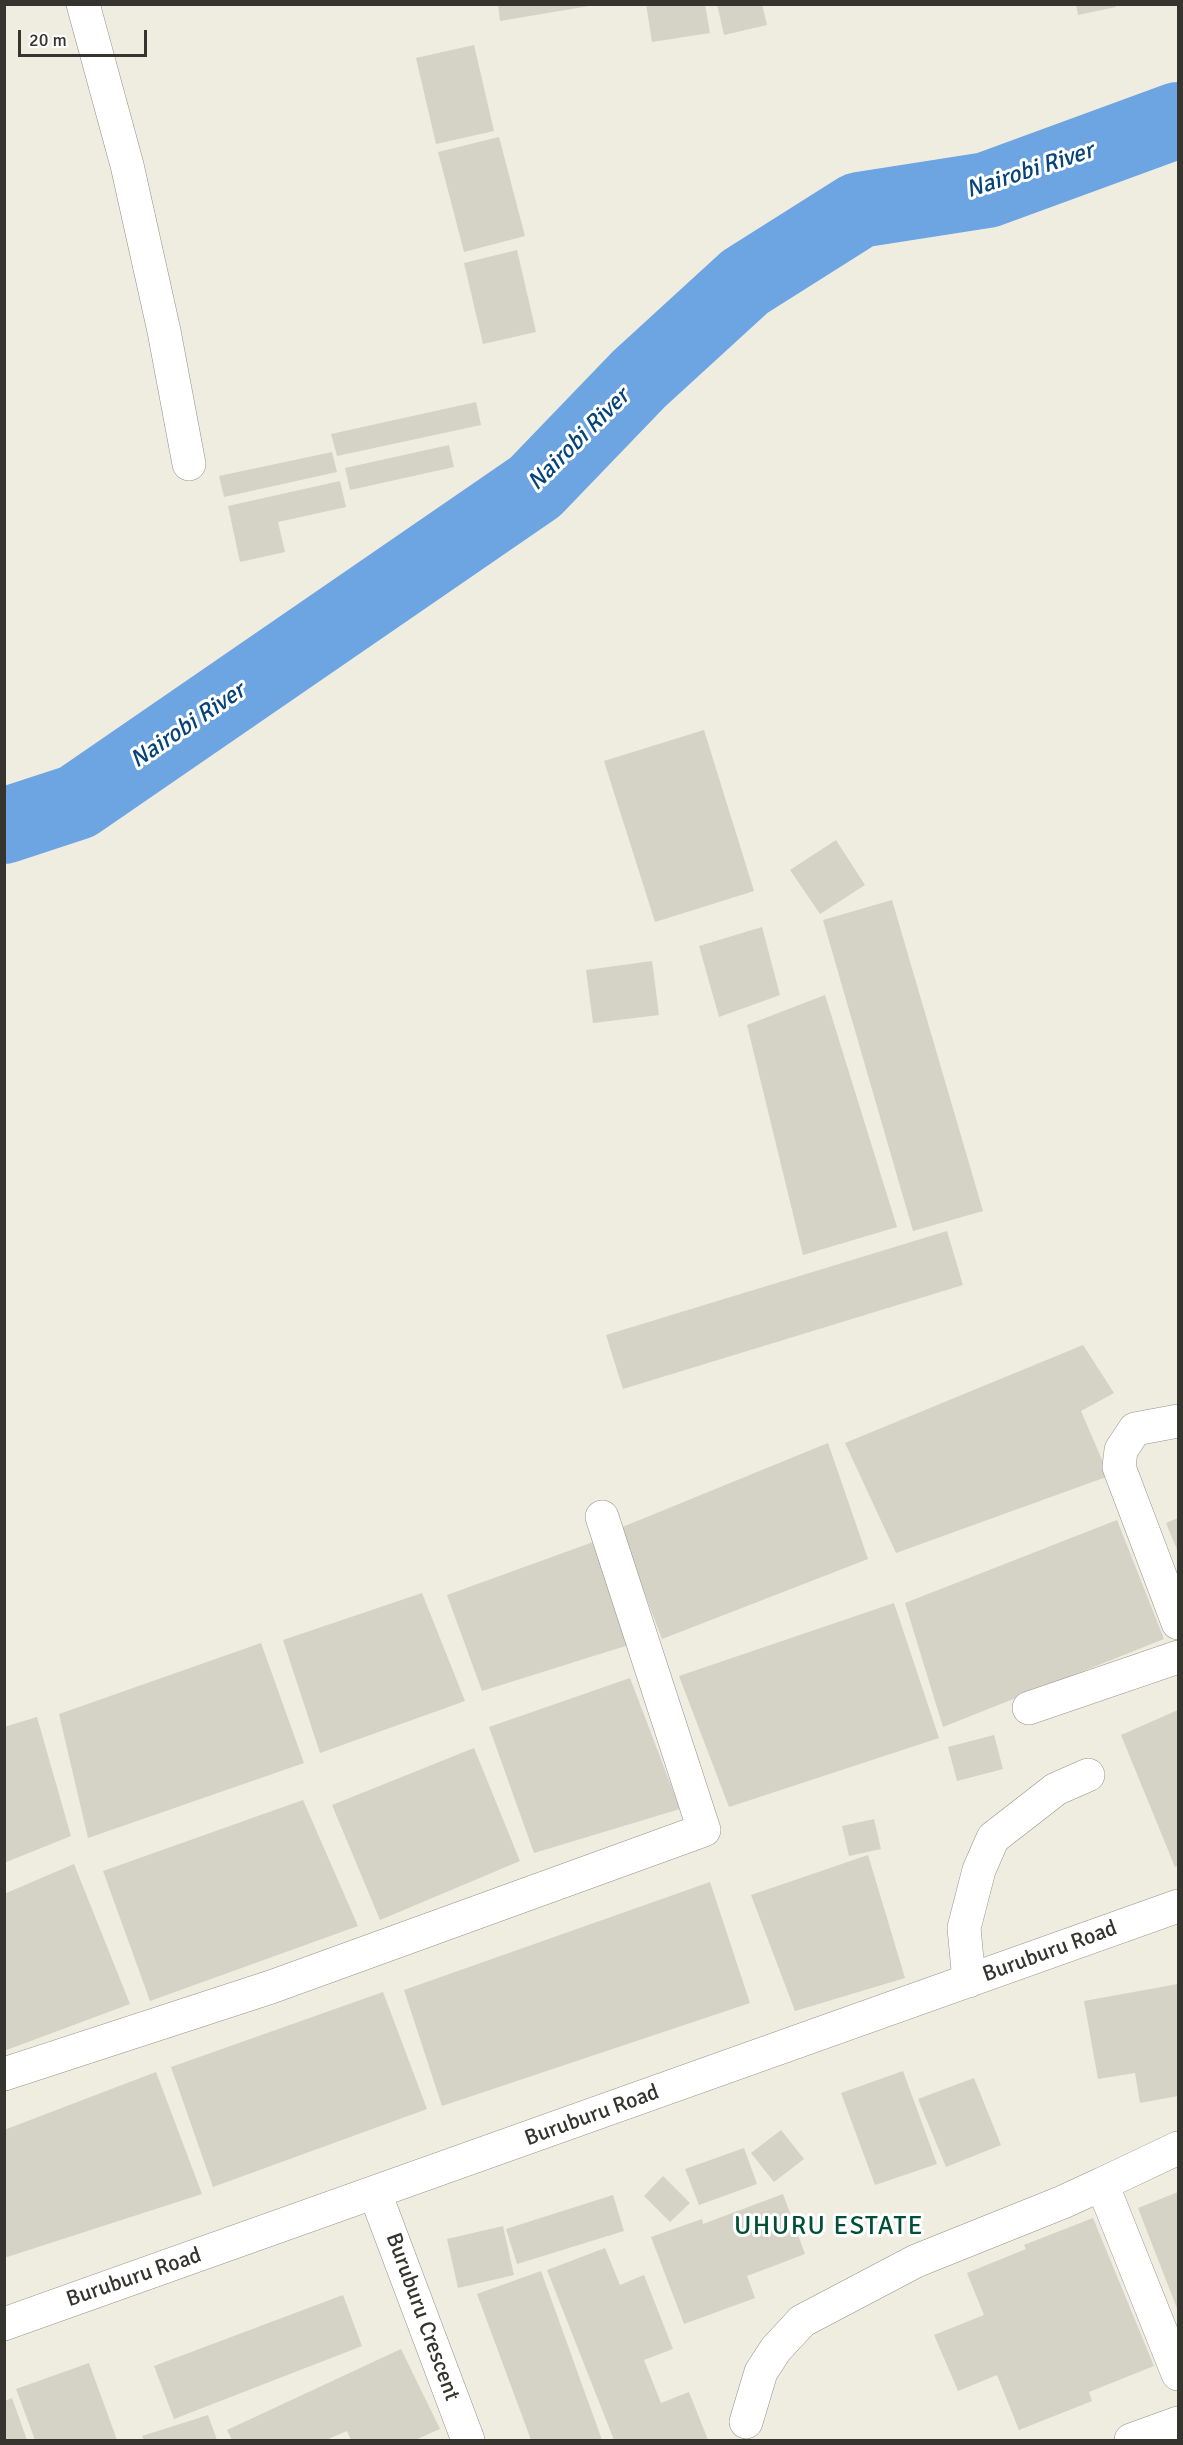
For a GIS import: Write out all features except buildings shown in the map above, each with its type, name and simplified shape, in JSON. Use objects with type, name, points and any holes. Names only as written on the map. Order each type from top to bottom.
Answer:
[{"type":"street","points":[[83,4],[130,176],[164,331],[189,464]]},
{"type":"street","points":[[1179,1421],[1135,1429],[1121,1450],[1119,1467],[1179,1623]]},
{"type":"street","points":[[4,2074],[271,1987],[704,1830],[602,1517]]},
{"type":"street","points":[[1029,1708],[1179,1657]]},
{"type":"street","points":[[969,1981],[964,1928],[979,1870],[993,1838],[1056,1789],[1088,1775]]},
{"type":"street","name":"Buruburu Road","points":[[4,2324],[1179,1906]]},
{"type":"street","points":[[746,2422],[761,2372],[776,2349],[802,2321],[916,2260],[1063,2202],[1179,2148]]},
{"type":"street","points":[[1102,2184],[1179,2374]]},
{"type":"street","name":"Buruburu Crescent","points":[[375,2193],[468,2440]]},
{"type":"street","points":[[1131,2440],[1179,2423]]},
{"type":"waterway","name":"Nairobi River","points":[[4,826],[77,802],[535,487],[639,379],[745,282],[859,210],[987,190],[1178,120]]},
{"type":"district","name":"UHURU ESTATE","points":[[829,2227]]}]
